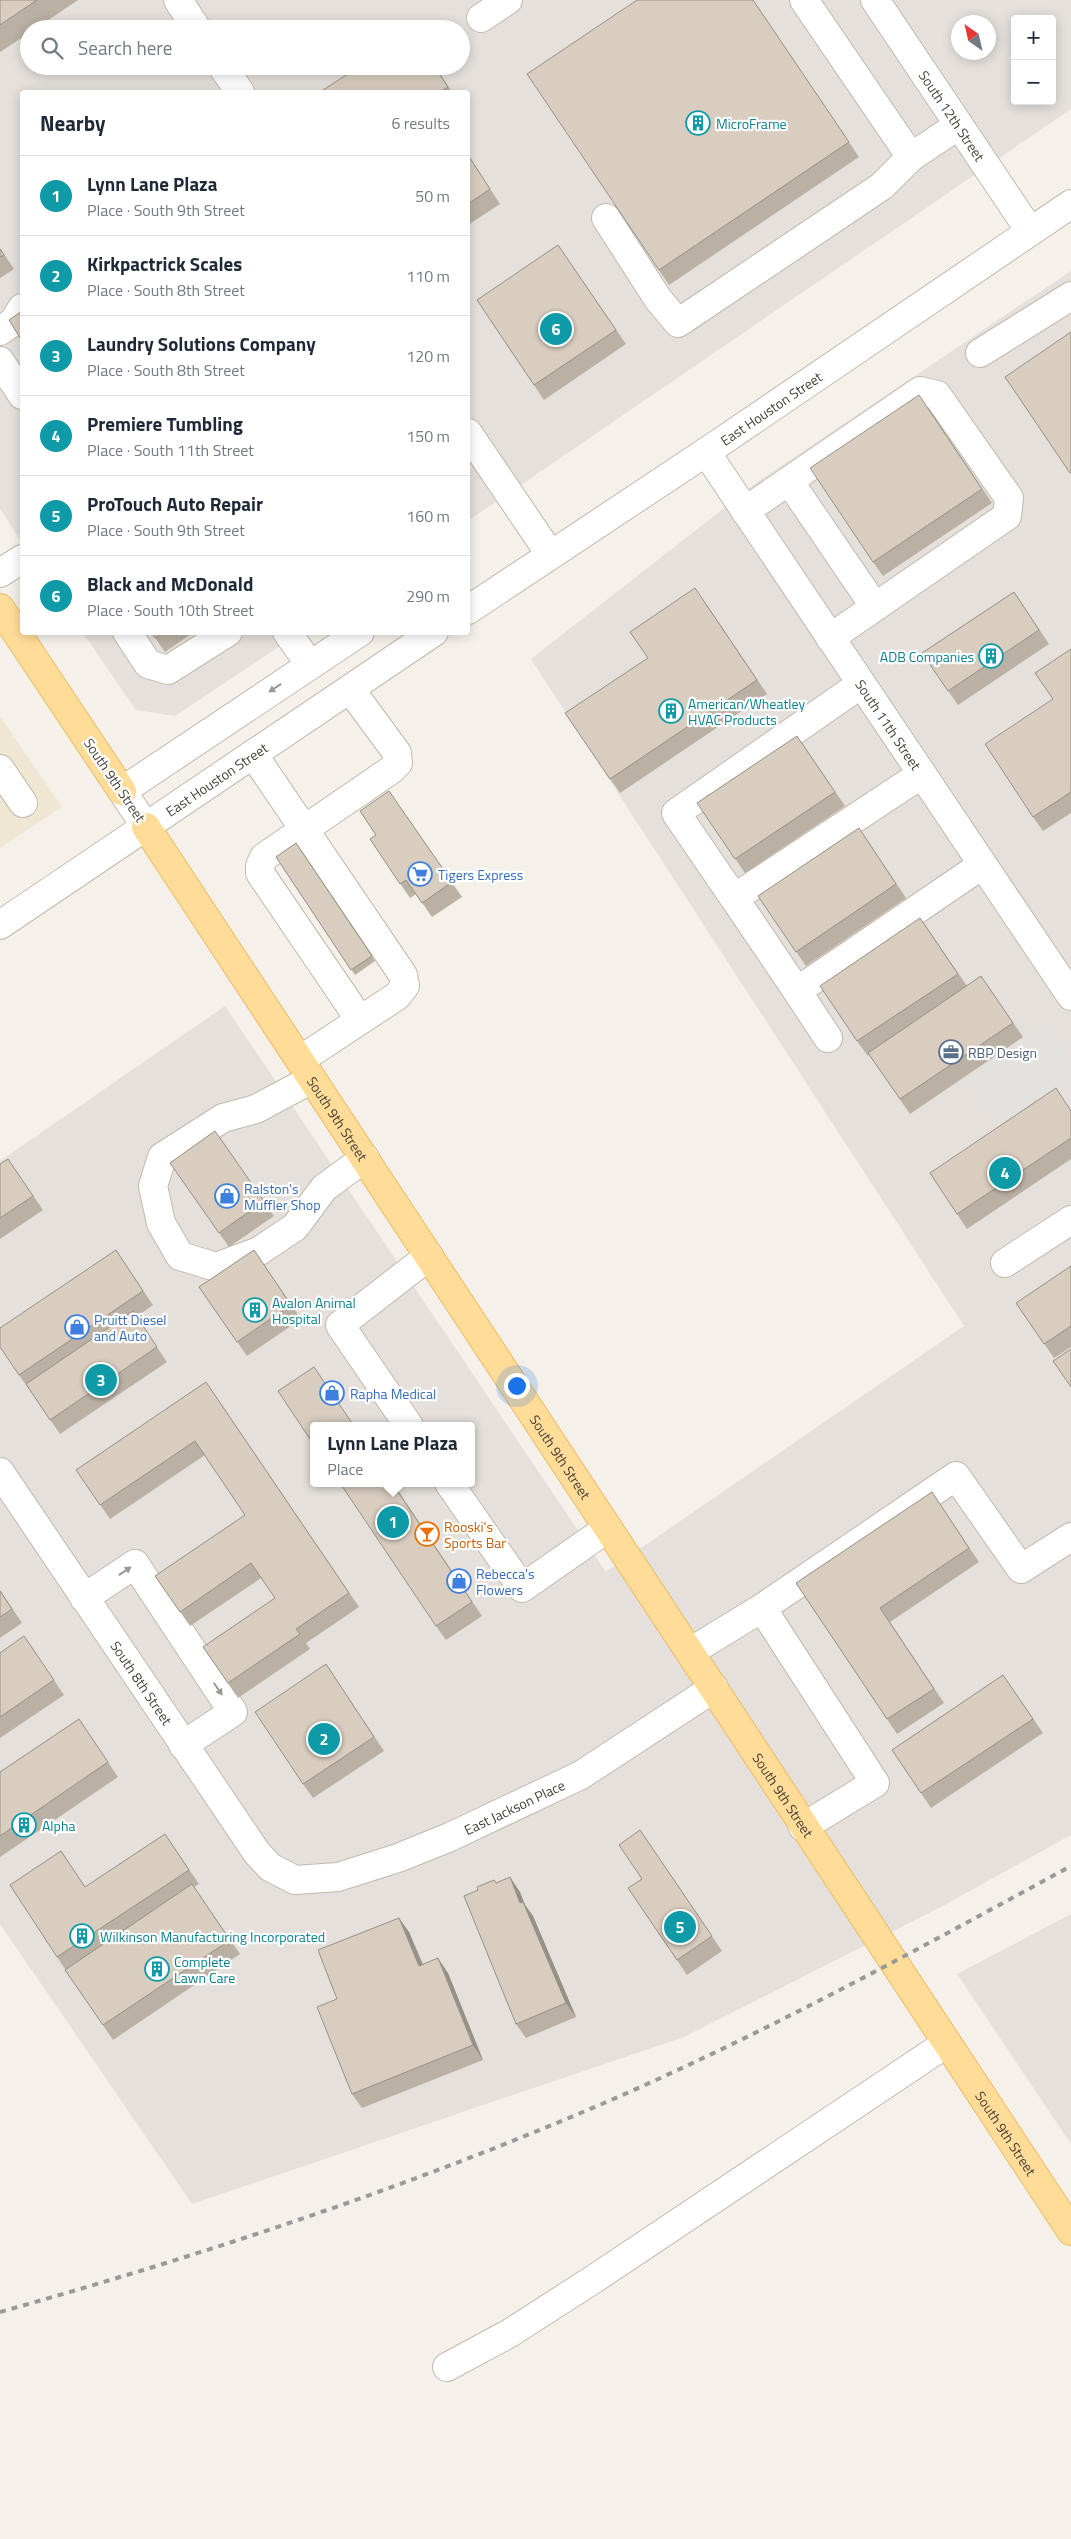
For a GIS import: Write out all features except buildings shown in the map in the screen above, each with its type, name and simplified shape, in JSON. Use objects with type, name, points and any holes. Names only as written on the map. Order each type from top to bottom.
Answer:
[{"type":"main road","name":"South 9th Street","points":[[0,608],[122,791]]},
{"type":"main road","name":"South 9th Street","points":[[146,826],[1071,2230]]},
{"type":"street","points":[[178,0],[191,20]]},
{"type":"street","points":[[481,18],[508,0]]},
{"type":"street","points":[[804,0],[911,157]]},
{"type":"street","name":"South 12th Street","points":[[875,0],[1030,231]]},
{"type":"street","points":[[228,75],[239,90]]},
{"type":"street","points":[[606,218],[658,299],[678,322],[882,186],[911,157],[959,124]]},
{"type":"street","name":"East Houston Street","points":[[470,609],[706,452],[1071,204]]},
{"type":"street","points":[[980,354],[1071,296]]},
{"type":"street","points":[[0,331],[13,322],[20,311]]},
{"type":"street","points":[[0,361],[20,392]]},
{"type":"street","points":[[745,511],[920,391],[937,395],[1009,498],[1007,516],[830,638]]},
{"type":"street","points":[[470,436],[550,554]]},
{"type":"street","name":"South 11th Street","points":[[706,452],[1071,996]]},
{"type":"street","points":[[789,481],[875,607]]},
{"type":"street","points":[[0,573],[20,560]]},
{"type":"street","points":[[470,586],[521,574]]},
{"type":"street","points":[[129,635],[148,664],[168,670],[223,635]]},
{"type":"street","points":[[289,635],[310,665]]},
{"type":"street","points":[[122,791],[355,635]]},
{"type":"street","name":"East Houston Street","points":[[0,925],[430,635]]},
{"type":"street","points":[[828,1038],[676,813],[861,684]]},
{"type":"street","points":[[350,689],[396,753],[398,763],[264,857],[260,866],[260,873],[326,912],[403,975],[405,986],[397,996],[360,1020],[306,1069],[256,1109],[223,1118],[162,1157],[153,1186],[161,1223],[180,1256],[216,1267],[260,1250],[295,1227],[324,1188],[364,1158]]},
{"type":"street","points":[[253,754],[305,830],[326,912],[360,1020]]},
{"type":"street","points":[[0,769],[23,803]]},
{"type":"street","points":[[734,898],[922,774]]},
{"type":"street","name":"South 9th Street","points":[[122,791],[146,826]]},
{"type":"street","points":[[796,991],[982,865]]},
{"type":"street","points":[[1005,1263],[1071,1220]]},
{"type":"street","points":[[406,1422],[340,1326],[429,1256]]},
{"type":"street","name":"South 8th Street","points":[[0,1472],[257,1853],[270,1867],[295,1880]]},
{"type":"street","points":[[690,1652],[762,1608],[956,1476],[1021,1569],[1071,1537]]},
{"type":"street","points":[[452,1487],[522,1588],[608,1528]]},
{"type":"street","points":[[84,1598],[134,1564],[233,1712],[183,1745]]},
{"type":"street","points":[[762,1608],[875,1783],[804,1827]]},
{"type":"street","name":"East Jackson Place","points":[[295,1880],[338,1877],[360,1872],[450,1837],[581,1775],[714,1688]]},
{"type":"street","points":[[447,2367],[510,2333],[594,2279],[947,2043]]},
{"type":"shaded area","points":[[0,0],[1071,0],[1071,109],[470,520],[470,90],[20,90],[20,540],[0,509]]},
{"type":"shaded area","points":[[1071,271],[1071,1835],[941,1907],[684,2037],[192,2204],[0,1924],[0,1161],[225,1006],[606,1572],[964,1326],[531,659],[760,480]]},
{"type":"shaded area","points":[[84,635],[297,635],[175,716],[136,710]]},
{"type":"shaded area","points":[[0,716],[62,807],[0,848]]},
{"type":"shaded area","points":[[1047,1024],[1071,1059],[1071,1086],[1003,1131],[967,1077]]},
{"type":"shaded area","points":[[1071,1914],[1071,2144],[957,1974]]},
{"type":"railway","points":[[0,2312],[157,2266],[313,2215],[390,2188],[543,2129],[733,2044],[903,1957],[1071,1866]]},
{"type":"place","name":"MicroFrame","points":[[698,123]]},
{"type":"place","name":"Black and McDonald","points":[[556,329]]},
{"type":"place","name":"ADB Companies","points":[[991,656]]},
{"type":"place","name":"American/Wheatley HVAC Products","points":[[671,711]]},
{"type":"place","name":"Tigers Express","points":[[420,874]]},
{"type":"place","name":"RBP Design","points":[[951,1052]]},
{"type":"place","name":"Premiere Tumbling","points":[[1005,1173]]},
{"type":"place","name":"Ralston's Muffler Shop","points":[[227,1196]]},
{"type":"place","name":"Avalon Animal Hospital","points":[[255,1310]]},
{"type":"place","name":"Pruitt Diesel and Auto","points":[[77,1327]]},
{"type":"place","name":"Laundry Solutions Company","points":[[101,1380]]},
{"type":"place","name":"Rapha Medical","points":[[332,1393]]},
{"type":"place","name":"Lynn Lane Plaza","points":[[393,1522]]},
{"type":"place","name":"Rooski's Sports Bar","points":[[427,1534]]},
{"type":"place","name":"Rebecca's Flowers","points":[[459,1581]]},
{"type":"place","name":"Kirkpactrick Scales","points":[[324,1739]]},
{"type":"place","name":"Alpha","points":[[24,1825]]},
{"type":"place","name":"ProTouch Auto Repair","points":[[680,1927]]},
{"type":"place","name":"Wilkinson Manufacturing Incorporated","points":[[82,1936]]},
{"type":"place","name":"Complete Lawn Care","points":[[157,1969]]}]
